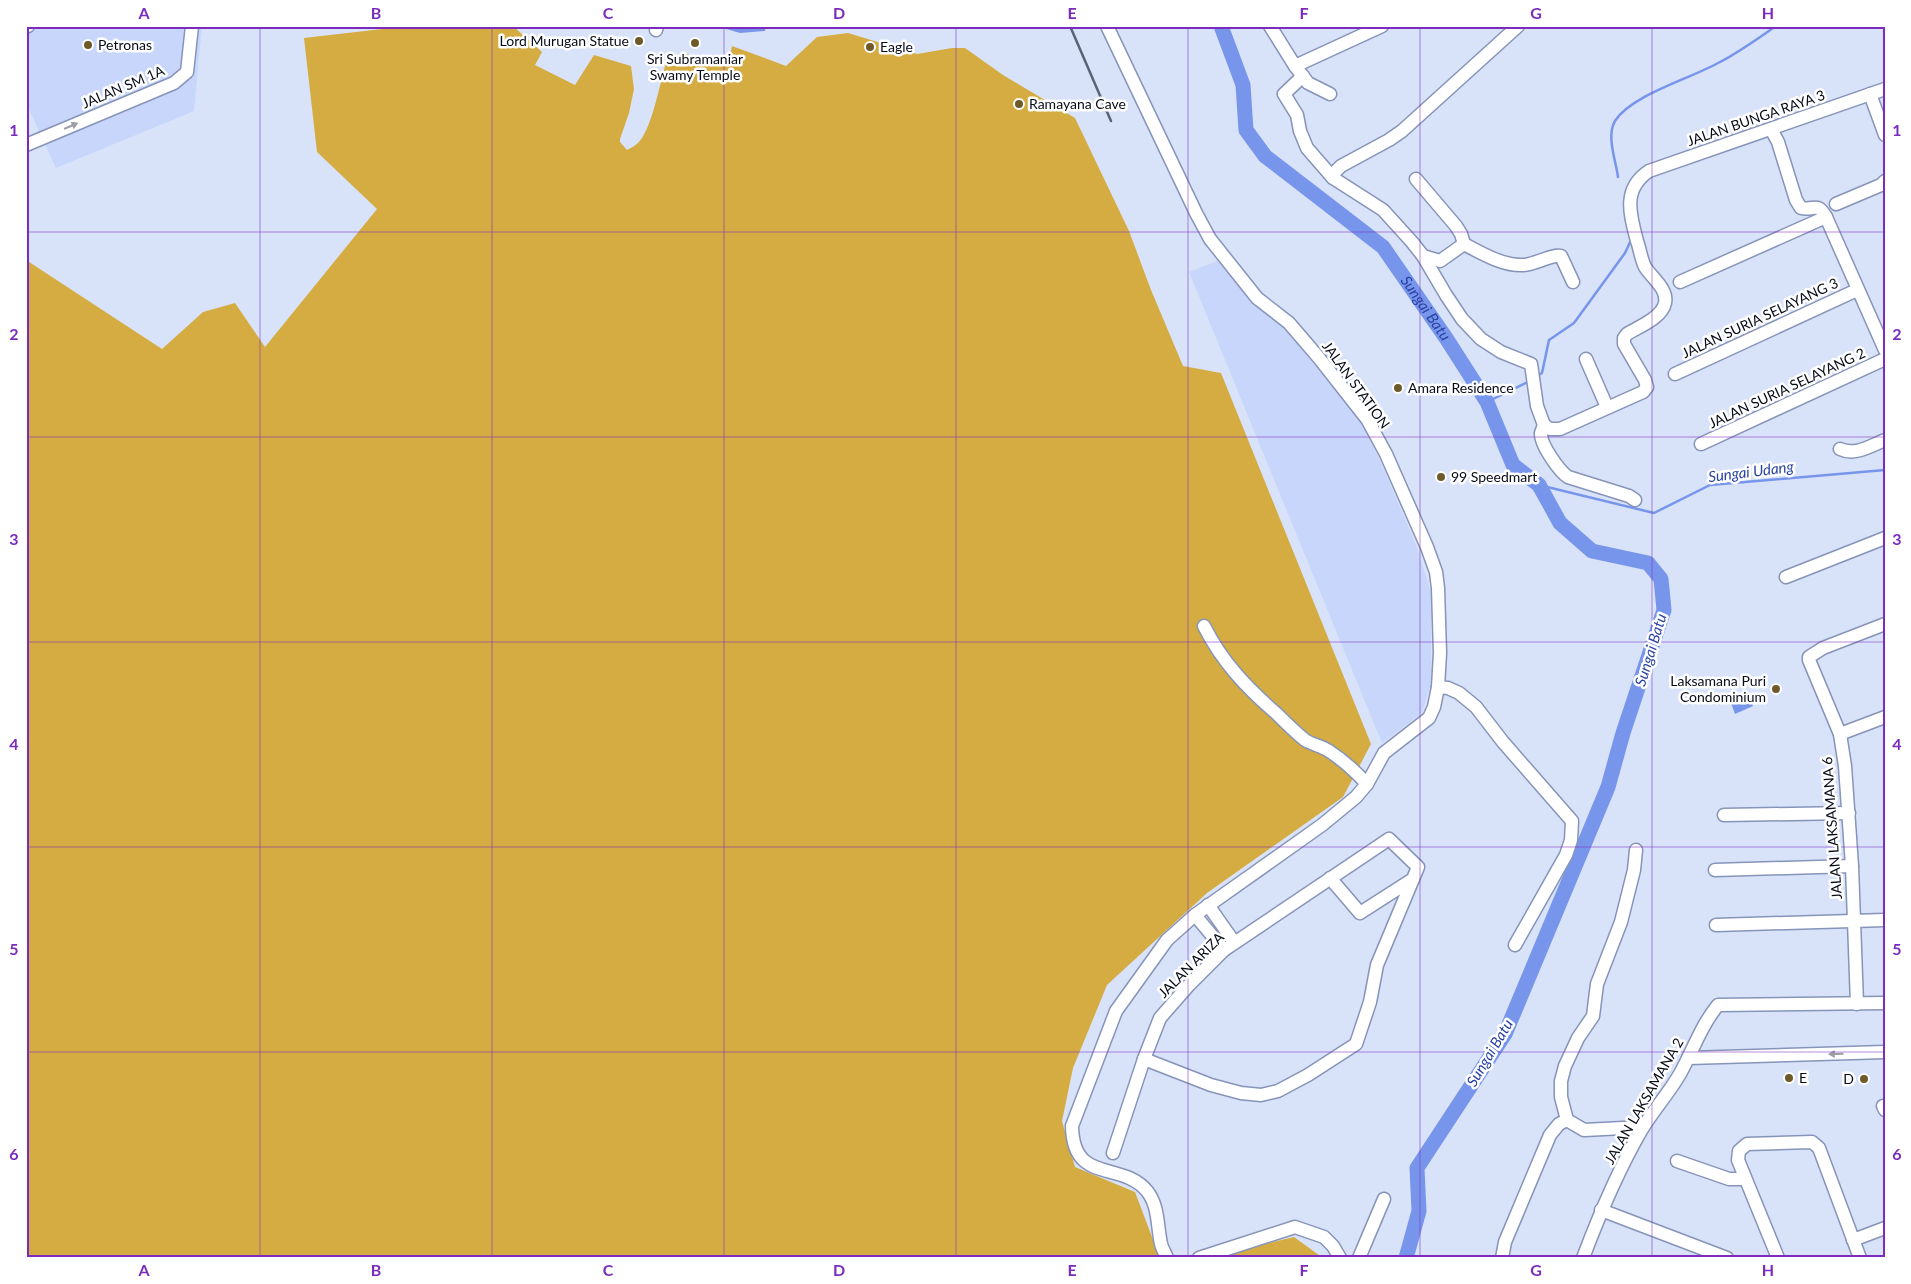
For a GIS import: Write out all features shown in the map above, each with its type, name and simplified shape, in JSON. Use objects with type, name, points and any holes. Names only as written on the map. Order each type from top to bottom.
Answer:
[{"type":"street","name":"JALAN SM 1A","points":[[26,145],[174,83],[187,72],[192,26]]},
{"type":"street","name":"JALAN STATION","points":[[1108,26],[1210,240],[1257,298],[1289,323],[1320,358],[1366,419],[1386,454],[1436,572],[1440,644],[1438,687],[1434,707],[1429,718],[1384,753],[1367,784],[1356,797],[1322,825],[1208,905],[1166,940],[1116,1011],[1072,1126],[1072,1137],[1076,1150],[1083,1161],[1139,1183],[1149,1193],[1156,1209],[1161,1245],[1167,1258]]},
{"type":"street","points":[[1270,26],[1308,83],[1330,94]]},
{"type":"street","points":[[1382,26],[1361,30],[1299,71],[1286,91],[1285,96],[1297,115],[1303,140],[1307,148],[1333,178],[1383,210],[1424,256],[1462,319],[1481,339],[1501,352],[1529,362],[1532,367],[1537,406],[1544,425],[1550,429],[1560,429],[1607,407],[1586,360]]},
{"type":"street","points":[[1333,178],[1340,166],[1402,131],[1518,26]]},
{"type":"street","name":"JALAN BUNGA RAYA 3","points":[[1607,407],[1643,392],[1647,387],[1646,380],[1624,344],[1627,334],[1658,314],[1664,308],[1666,302],[1665,294],[1644,266],[1630,216],[1630,200],[1638,178],[1649,171],[1885,89]]},
{"type":"street","points":[[1870,94],[1885,135]]},
{"type":"street","points":[[1771,129],[1778,142],[1796,200],[1801,208],[1817,206],[1821,208],[1885,350]]},
{"type":"street","points":[[1416,179],[1456,226],[1463,238],[1464,244]]},
{"type":"street","points":[[1836,204],[1882,185],[1885,181]]},
{"type":"street","points":[[1680,282],[1826,218]]},
{"type":"street","points":[[1424,256],[1440,261],[1464,244]]},
{"type":"street","points":[[1464,244],[1510,264],[1523,266],[1557,255],[1561,256],[1573,282]]},
{"type":"street","name":"JALAN SURIA SELAYANG 3","points":[[1675,374],[1857,290]]},
{"type":"street","name":"JALAN SURIA SELAYANG 2","points":[[1701,444],[1885,360]]},
{"type":"street","points":[[1544,425],[1541,433],[1542,439],[1561,472],[1568,477],[1629,496],[1635,500]]},
{"type":"street","points":[[1840,449],[1849,453],[1885,440]]},
{"type":"street","points":[[1786,577],[1885,538]]},
{"type":"street","name":"JALAN LAKSAMANA 6","points":[[1857,1004],[1846,766],[1840,734],[1810,664],[1809,657],[1823,648],[1885,624]]},
{"type":"street","points":[[1204,626],[1217,651],[1252,692],[1304,739],[1328,750],[1356,772],[1367,784]]},
{"type":"street","points":[[1438,687],[1448,688],[1458,693],[1476,707],[1503,742],[1572,822],[1571,840],[1566,855],[1515,945]]},
{"type":"street","points":[[1840,734],[1885,717]]},
{"type":"street","points":[[1724,815],[1849,813]]},
{"type":"street","name":"JALAN ARIZA","points":[[1113,1153],[1144,1059],[1160,1018],[1188,986],[1229,946],[1389,839],[1418,867],[1413,879]]},
{"type":"street","points":[[1636,850],[1634,870],[1621,922],[1597,984],[1593,1016],[1578,1038],[1564,1066],[1561,1081],[1561,1097],[1568,1120],[1584,1130],[1643,1128]]},
{"type":"street","points":[[1715,870],[1852,866]]},
{"type":"street","points":[[1330,878],[1360,913],[1413,879]]},
{"type":"street","points":[[1144,1059],[1211,1085],[1241,1094],[1261,1095],[1278,1091],[1308,1075],[1356,1044],[1370,1002],[1377,965],[1413,879]]},
{"type":"street","points":[[1208,905],[1229,946]]},
{"type":"street","points":[[1196,915],[1229,946]]},
{"type":"street","points":[[1716,925],[1885,920]]},
{"type":"street","name":"JALAN LAKSAMANA 2","points":[[1583,1258],[1601,1210],[1643,1128],[1681,1072],[1703,1026],[1718,1005],[1885,1003]]},
{"type":"street","points":[[1688,1058],[1885,1052]]},
{"type":"street","points":[[1502,1258],[1505,1242],[1550,1135],[1559,1124],[1568,1120]]},
{"type":"street","points":[[1778,1258],[1738,1160],[1739,1151],[1746,1144],[1812,1142],[1819,1148],[1860,1258]]},
{"type":"street","points":[[1677,1161],[1729,1179],[1745,1179]]},
{"type":"street","points":[[1359,1258],[1384,1199]]},
{"type":"street","points":[[1601,1210],[1727,1258]]},
{"type":"street","points":[[1199,1258],[1295,1227],[1324,1237],[1333,1246],[1340,1258]]},
{"type":"street","points":[[1853,1240],[1885,1228]]},
{"type":"shaded area","points":[[40,26],[202,26],[194,111],[56,168],[29,109],[26,110],[26,32]]},
{"type":"shaded area","points":[[382,26],[513,26],[542,52],[535,65],[575,85],[594,55],[631,66],[634,89],[629,113],[620,139],[620,142],[627,150],[639,142],[646,130],[667,59],[682,63],[686,54],[728,65],[732,46],[786,66],[817,37],[848,33],[917,54],[952,48],[965,48],[1003,75],[1075,118],[1129,231],[1183,366],[1221,373],[1371,744],[1343,797],[1207,893],[1107,985],[1073,1068],[1062,1121],[1075,1167],[1135,1192],[1160,1258],[26,1258],[26,260],[162,349],[203,312],[235,303],[265,347],[377,209],[317,152],[304,38],[382,29]]},
{"type":"shaded area","points":[[1220,260],[1288,333],[1360,421],[1381,463],[1416,545],[1431,593],[1431,683],[1422,713],[1382,743],[1189,272]]},
{"type":"shaded area","points":[[1294,1237],[1323,1258],[1207,1258]]},
{"type":"water","points":[[716,26],[766,26],[765,31],[740,33]]},
{"type":"water","points":[[1749,696],[1753,706],[1735,714],[1731,703]]},
{"type":"waterway","name":"Sungai Batu","points":[[1221,26],[1243,85],[1246,130],[1265,156],[1383,247],[1446,338],[1487,402],[1513,465],[1539,485],[1560,523],[1592,551],[1648,563],[1661,579],[1664,610],[1623,733],[1608,787],[1505,1034],[1417,1168],[1419,1211],[1406,1258]]},
{"type":"waterway","points":[[1618,177],[1611,134],[1615,121],[1623,112],[1648,95],[1725,59],[1776,26]]},
{"type":"waterway","points":[[1537,376],[1542,373],[1549,340],[1574,323],[1625,253],[1632,238]]},
{"type":"waterway","points":[[1487,402],[1528,382]]},
{"type":"waterway","name":"Sungai Udang","points":[[1539,485],[1654,513],[1710,485],[1885,470]]},
{"type":"railway","points":[[1070,26],[1111,121]]},
{"type":"place","name":"Lord Murugan Statue","points":[[639,41]]},
{"type":"place","name":"Sri Subramaniar Swamy Temple","points":[[695,43]]},
{"type":"place","name":"Petronas","points":[[88,45]]},
{"type":"place","name":"Eagle","points":[[870,47]]},
{"type":"place","name":"Ramayana Cave","points":[[1019,104]]},
{"type":"place","name":"Amara Residence","points":[[1398,388]]},
{"type":"place","name":"99 Speedmart","points":[[1441,477]]},
{"type":"place","name":"Laksamana Puri Condominium","points":[[1776,689]]},
{"type":"place","name":"E","points":[[1789,1078]]},
{"type":"place","name":"D","points":[[1864,1079]]}]
